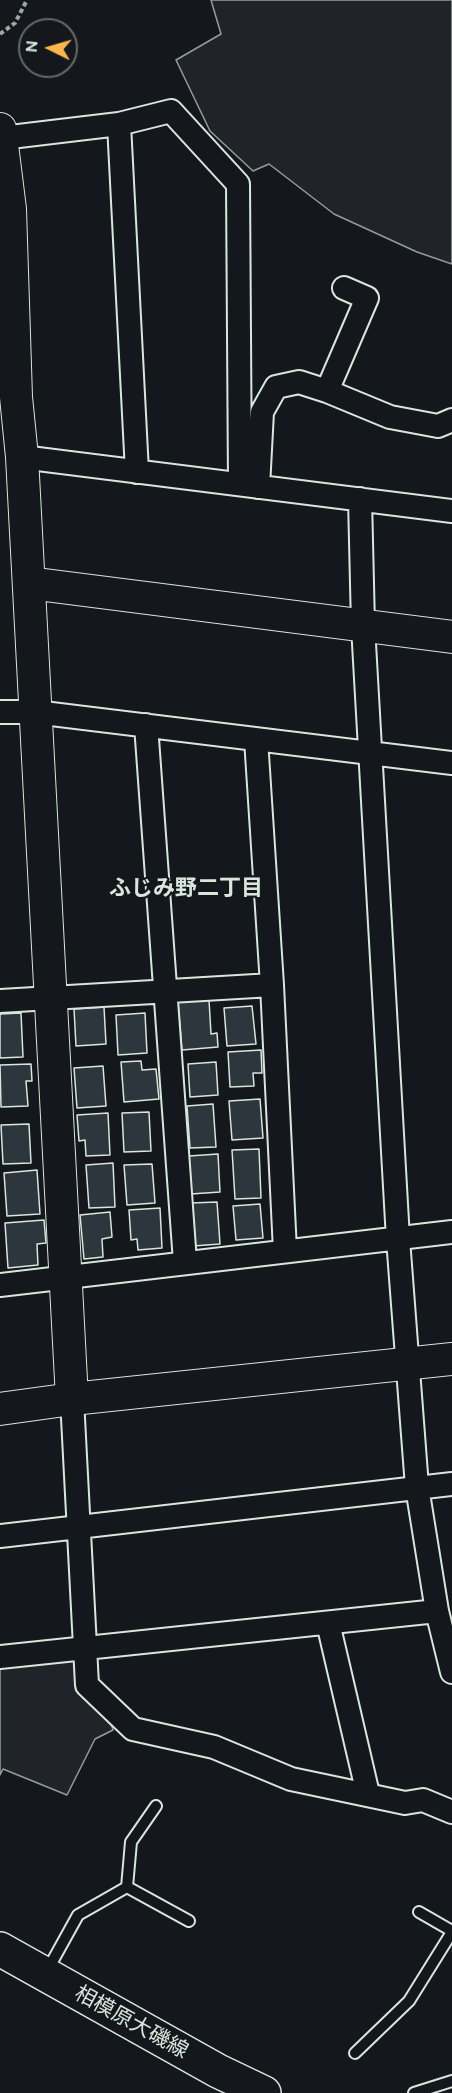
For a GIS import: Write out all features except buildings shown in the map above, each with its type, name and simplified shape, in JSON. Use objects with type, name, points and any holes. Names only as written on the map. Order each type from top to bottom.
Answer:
[{"type":"main road","name":"相模原大磯線","points":[[0,1949],[218,2071],[264,2093]]},
{"type":"street","points":[[249,485],[238,184],[171,111],[119,124],[1,137],[10,210],[8,398],[22,457],[87,1685],[133,1729],[214,1747],[291,1779],[405,1803],[423,1800],[452,1812]]},
{"type":"street","points":[[119,124],[137,472]]},
{"type":"street","points":[[327,391],[367,297],[344,288]]},
{"type":"street","points":[[249,485],[262,412],[276,387],[299,382],[390,417],[438,426],[452,420]]},
{"type":"street","points":[[22,457],[452,511]]},
{"type":"street","points":[[360,499],[363,626],[407,1363],[417,1487],[437,1611],[452,1672]]},
{"type":"street","points":[[29,583],[452,637]]},
{"type":"street","points":[[0,712],[35,712],[452,763]]},
{"type":"street","points":[[146,725],[184,1262]]},
{"type":"street","points":[[256,738],[272,986],[285,1251]]},
{"type":"street","points":[[0,1001],[272,986]]},
{"type":"street","points":[[0,1285],[452,1232]]},
{"type":"street","points":[[0,1409],[72,1399],[452,1359]]},
{"type":"street","points":[[0,1536],[452,1484]]},
{"type":"street","points":[[0,1657],[437,1611]]},
{"type":"street","points":[[328,1623],[368,1794]]},
{"type":"lane","points":[[127,1887],[131,1842],[156,1806]]},
{"type":"lane","points":[[127,1887],[189,1921]]},
{"type":"lane","points":[[45,1974],[78,1915],[127,1887]]},
{"type":"lane","points":[[355,2053],[409,2001],[452,1931],[418,1912]]},
{"type":"lane","points":[[414,2093],[452,2081]]},
{"type":"path","points":[[0,34],[15,23],[27,0]]},
{"type":"shaded area","points":[[211,0],[452,0],[452,264],[417,252],[334,214],[269,164],[253,171],[210,131],[176,60],[221,34]]},
{"type":"shaded area","points":[[76,1659],[110,1720],[113,1730],[95,1739],[67,1795],[3,1769],[0,1775],[0,1668]]},
{"type":"district","name":"ふじみ野二丁目","points":[[186,889]]}]
